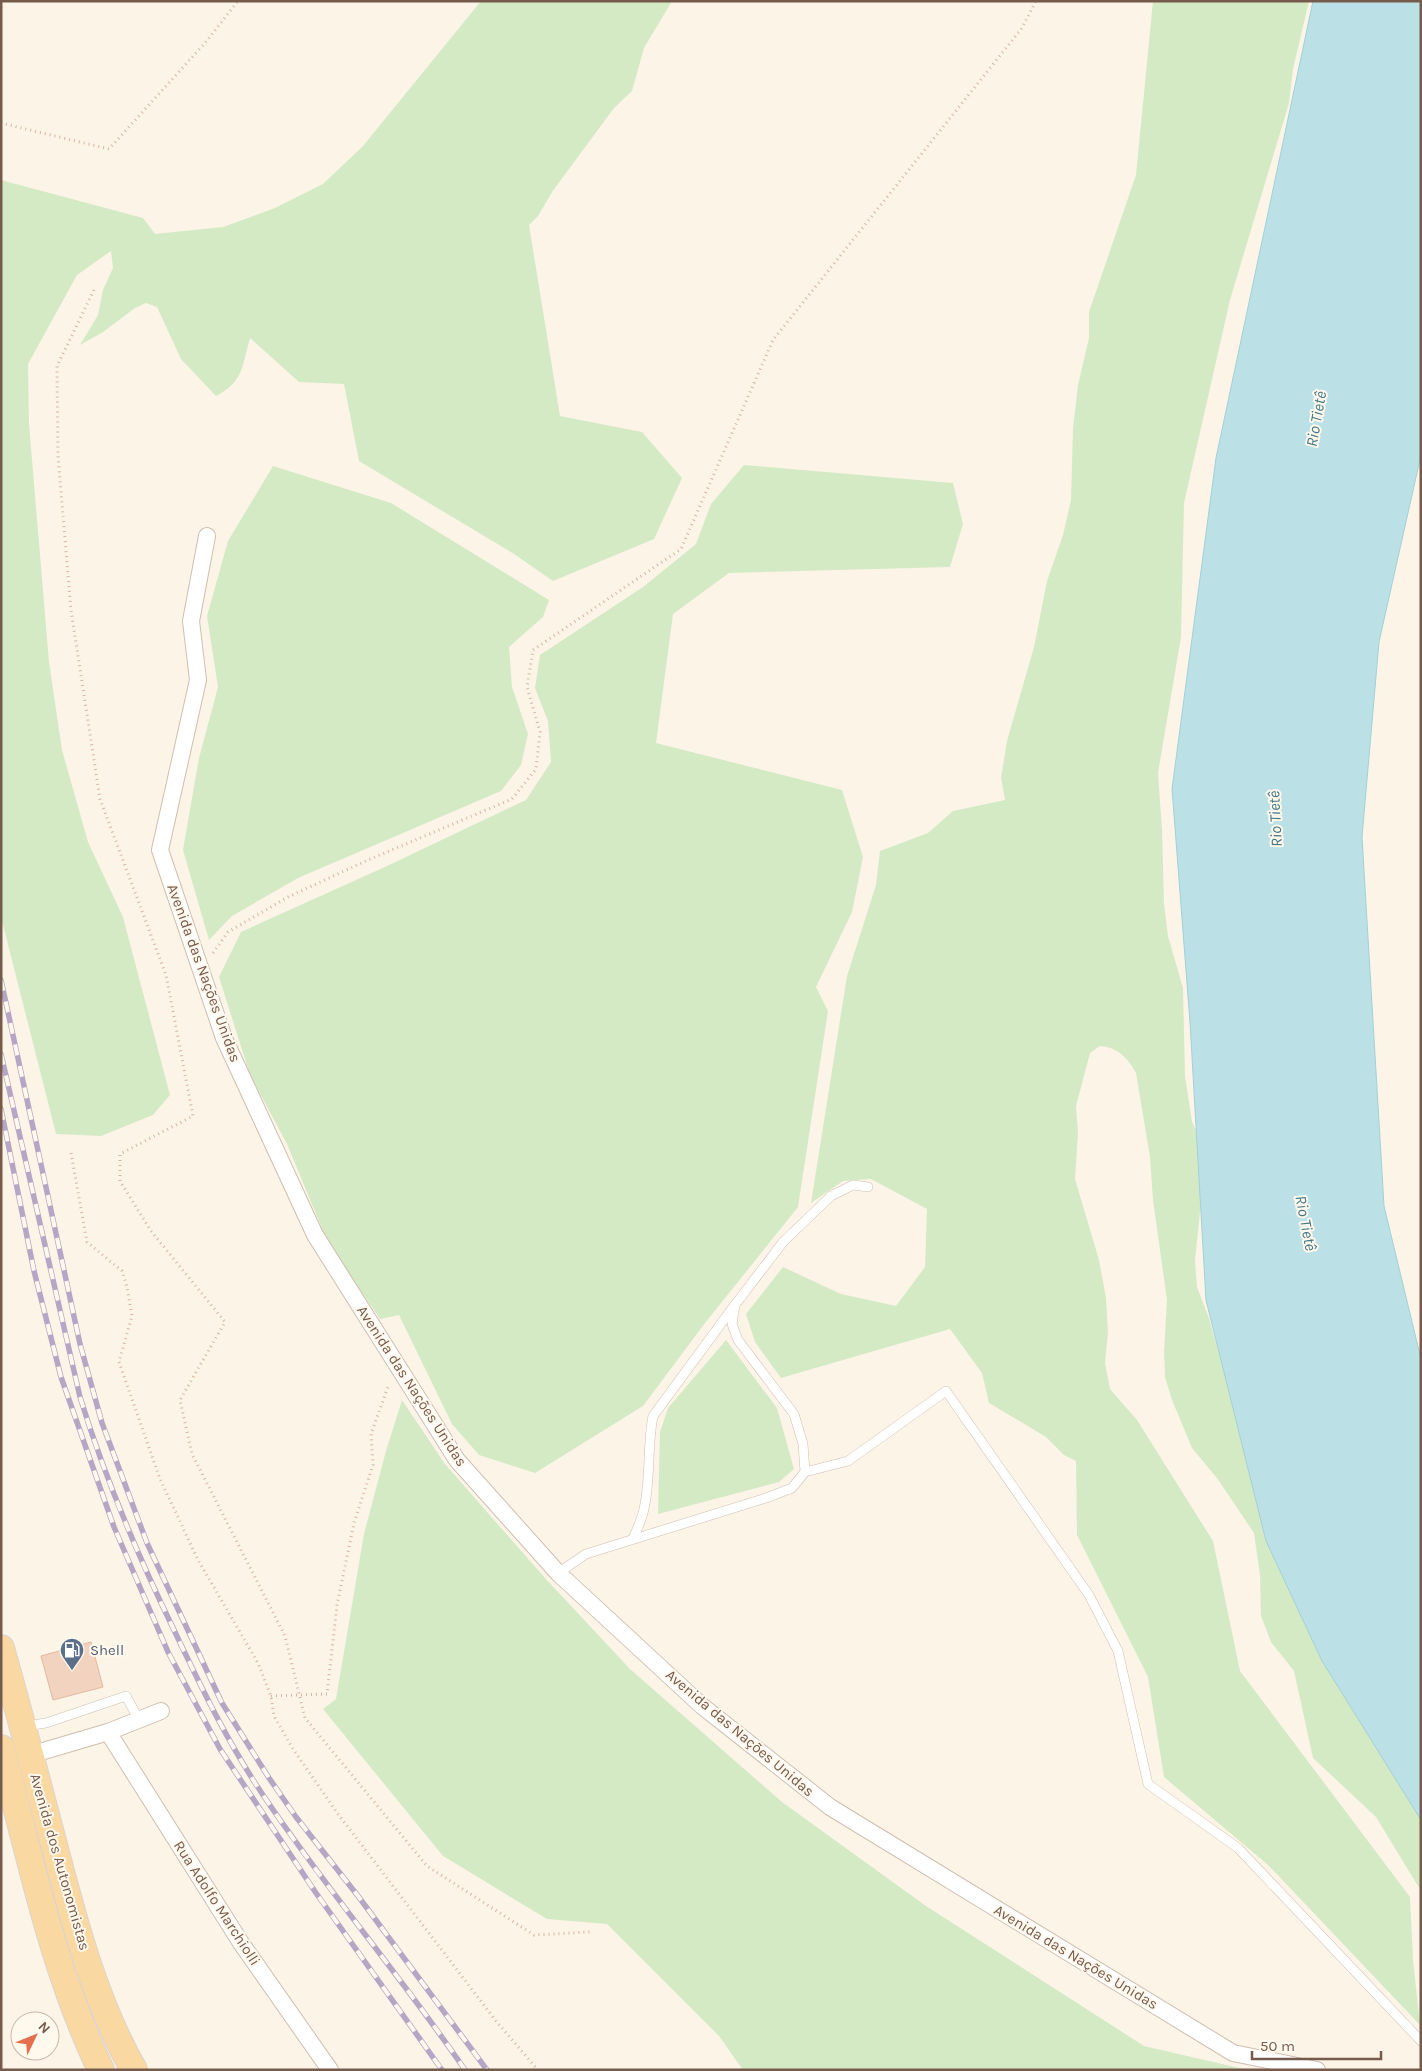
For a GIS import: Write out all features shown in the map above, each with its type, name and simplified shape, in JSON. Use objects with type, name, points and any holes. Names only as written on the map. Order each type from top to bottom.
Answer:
[{"type":"main road","name":"Avenida dos Autonomistas","points":[[1,1648],[72,1913],[102,2003],[118,2041],[134,2070]]},
{"type":"main road","name":"Avenida dos Autonomistas","points":[[2,1754],[59,1962],[81,2028],[101,2070]]},
{"type":"street","name":"Avenida das Nações Unidas","points":[[206,536],[191,621],[198,680],[160,850],[224,1038],[315,1236],[457,1460],[558,1572],[702,1706],[830,1807],[1234,2053],[1317,2070]]},
{"type":"street","points":[[30,1756],[108,1732],[161,1711]]},
{"type":"street","name":"Rua Adolfo Marchiolli","points":[[108,1732],[241,1943],[330,2070]]},
{"type":"lane","points":[[633,1539],[644,1510],[649,1468],[649,1436],[653,1416],[783,1242],[831,1196],[853,1186],[868,1187]]},
{"type":"lane","points":[[735,1305],[732,1324],[738,1340],[794,1414],[803,1444],[805,1472]]},
{"type":"lane","points":[[558,1572],[586,1554],[766,1498],[792,1488],[805,1472],[848,1461],[946,1390],[1089,1595],[1118,1651],[1148,1784],[1238,1848],[1421,2041]]},
{"type":"lane","points":[[23,1726],[46,1722],[126,1696],[139,1720]]},
{"type":"path","points":[[1,124],[109,149],[205,43],[238,1]]},
{"type":"path","points":[[201,969],[228,932],[288,897],[368,860],[512,799],[536,769],[540,732],[527,687],[533,650],[681,549],[773,340],[1022,28],[1036,1]]},
{"type":"path","points":[[94,290],[57,366],[58,456],[71,610],[100,799],[166,975],[193,1116],[120,1154],[120,1181],[151,1231],[225,1322],[180,1400],[192,1454],[285,1636],[305,1718],[427,1866],[534,1935],[590,1932]]},
{"type":"path","points":[[71,1153],[88,1242],[122,1271],[127,1287],[132,1316],[119,1362],[160,1479],[198,1560],[258,1663],[271,1696],[274,1716],[278,1724],[292,1749],[338,1814],[496,2021],[538,2070]]},
{"type":"path","points":[[271,1696],[299,1693],[326,1694],[337,1604],[354,1523],[373,1466],[371,1434],[396,1364]]},
{"type":"green space","points":[[481,1],[672,1],[644,48],[632,91],[614,108],[552,192],[538,216],[529,225],[560,416],[642,432],[682,478],[654,539],[553,581],[514,554],[359,461],[344,384],[299,382],[250,338],[237,379],[225,391],[216,396],[181,359],[157,307],[146,303],[135,308],[103,332],[80,345],[98,315],[103,290],[113,268],[111,251],[77,275],[28,364],[29,424],[49,662],[62,750],[88,842],[123,917],[170,1095],[153,1115],[101,1136],[56,1134],[1,917],[1,180],[143,218],[155,234],[223,227],[275,208],[323,184],[363,146]]},
{"type":"green space","points":[[1153,1],[1309,1],[1293,69],[1289,103],[1230,300],[1184,503],[1181,637],[1158,773],[1164,904],[1168,936],[1183,988],[1185,1076],[1192,1122],[1199,1136],[1202,1193],[1195,1260],[1197,1287],[1209,1318],[1226,1378],[1421,1809],[1421,1891],[1376,1817],[1313,1758],[1294,1671],[1271,1642],[1261,1616],[1260,1575],[1254,1533],[1217,1478],[1192,1448],[1172,1400],[1165,1377],[1164,1353],[1167,1300],[1153,1200],[1150,1157],[1136,1073],[1121,1054],[1106,1047],[1100,1046],[1090,1053],[1076,1106],[1078,1133],[1075,1179],[1099,1260],[1106,1298],[1108,1333],[1105,1363],[1110,1389],[1137,1420],[1213,1541],[1240,1671],[1410,1897],[1413,1960],[1420,2025],[1268,1865],[1164,1777],[1148,1677],[1077,1535],[1076,1461],[1064,1455],[1046,1437],[989,1403],[982,1373],[950,1329],[781,1378],[755,1342],[746,1314],[783,1267],[841,1294],[896,1306],[925,1267],[927,1209],[871,1179],[843,1181],[811,1203],[847,976],[876,885],[880,851],[928,833],[953,811],[1005,800],[1001,778],[1007,741],[1034,647],[1047,581],[1063,535],[1071,500],[1073,428],[1078,385],[1089,338],[1089,312],[1136,175]]},
{"type":"green space","points":[[744,465],[953,483],[963,524],[950,567],[729,573],[673,614],[656,743],[842,790],[863,857],[852,912],[816,987],[828,1011],[798,1207],[705,1323],[643,1406],[535,1473],[479,1455],[452,1424],[399,1315],[380,1319],[328,1243],[287,1144],[250,1075],[219,977],[241,932],[526,800],[551,762],[548,721],[535,688],[540,655],[643,587],[696,544],[711,504]]},
{"type":"green space","points":[[273,466],[391,503],[549,600],[543,617],[509,647],[512,687],[528,734],[521,765],[501,791],[298,878],[232,916],[209,940],[183,850],[199,758],[218,687],[207,616],[228,541]]},
{"type":"green space","points":[[726,1340],[777,1408],[794,1469],[779,1482],[658,1514],[660,1432],[668,1408]]},
{"type":"green space","points":[[402,1400],[445,1464],[545,1578],[630,1669],[782,1802],[926,1906],[1144,2046],[1248,2070],[743,2070],[719,2036],[607,1924],[547,1919],[443,1856],[323,1709],[336,1699],[364,1534]]},
{"type":"water","name":"Rio Tietê","points":[[1313,1],[1421,1],[1421,455],[1379,642],[1362,837],[1384,1206],[1421,1359],[1421,1820],[1322,1661],[1266,1541],[1206,1300],[1190,1022],[1172,789],[1216,458]]},
{"type":"building","name":"Shell","points":[[91,1642],[103,1687],[53,1700],[41,1656]]},
{"type":"railway","points":[[1,980],[80,1344],[102,1423],[147,1543],[222,1703],[269,1778],[296,1817],[358,1896],[487,2070]]},
{"type":"railway","points":[[1,1054],[80,1397],[122,1515],[147,1573],[205,1694],[250,1775],[287,1830],[441,2035],[465,2070]]},
{"type":"railway","points":[[1,1109],[34,1271],[61,1377],[114,1527],[168,1652],[220,1749],[316,1893],[442,2070]]},
{"type":"place","name":"Shell","points":[[72,1671]]}]
